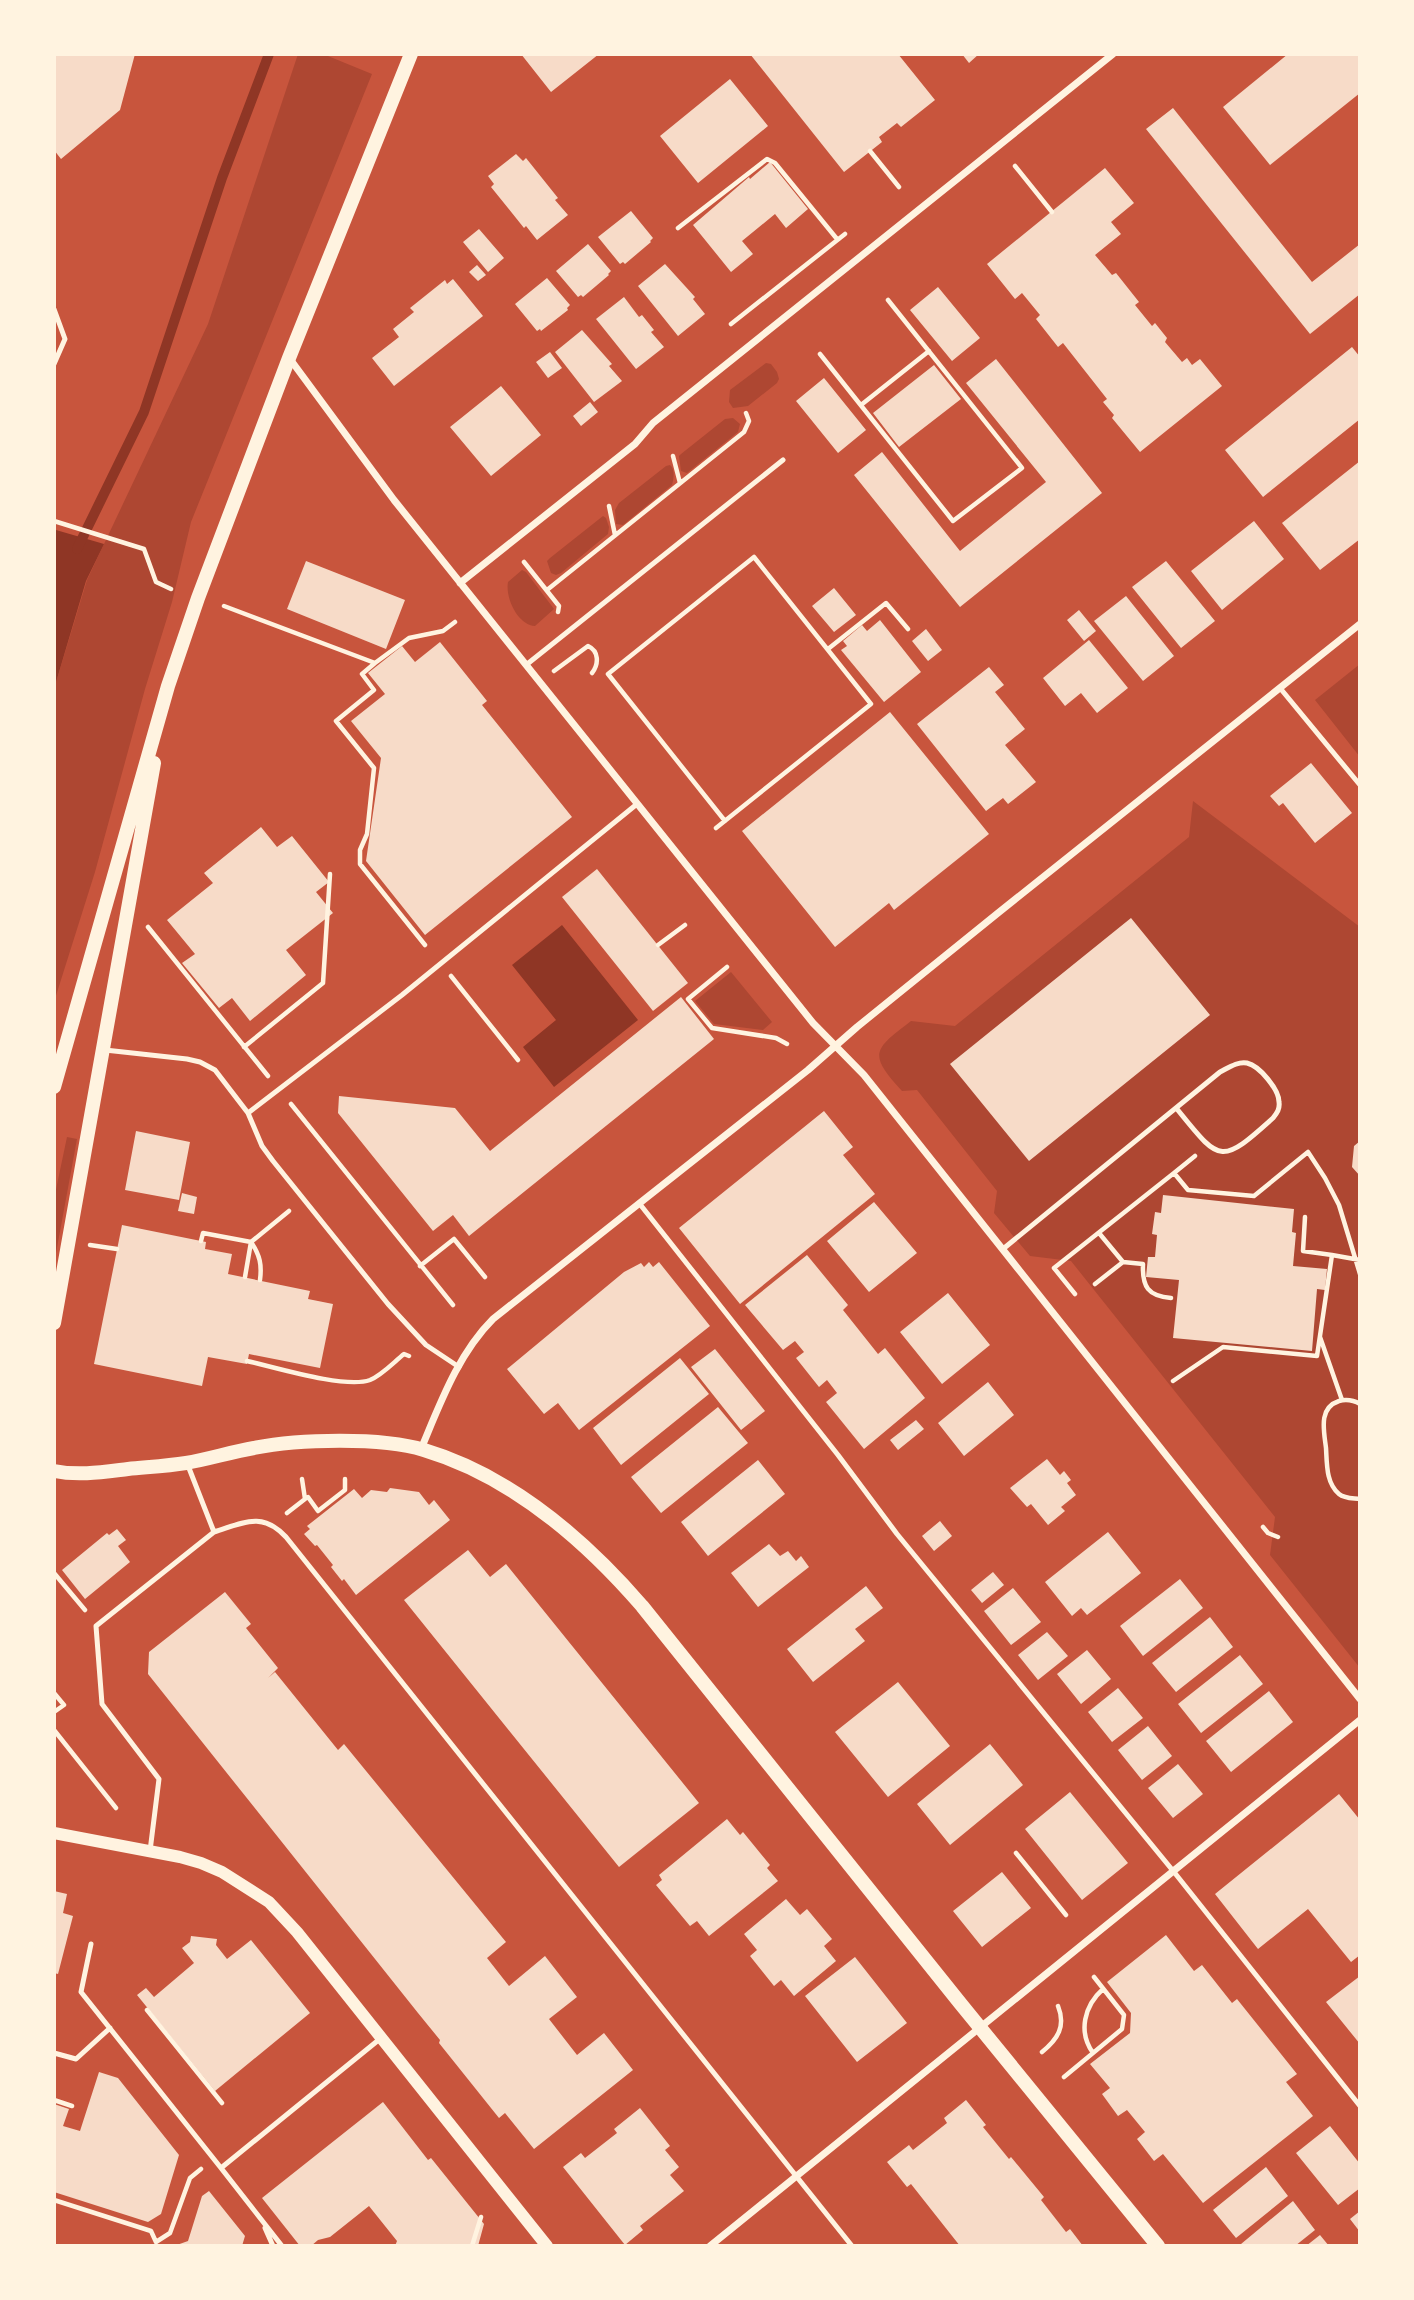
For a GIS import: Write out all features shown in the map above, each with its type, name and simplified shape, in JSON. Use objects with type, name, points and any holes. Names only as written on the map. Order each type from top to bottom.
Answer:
[{"type":"main road","points":[[54,1087],[168,686],[198,598],[289,359],[411,54]]},
{"type":"main road","points":[[54,1323],[168,686]]},
{"type":"main road","points":[[54,1471],[85,1474],[187,1462],[257,1447],[324,1441],[373,1443],[421,1449],[472,1469],[512,1492],[582,1543],[614,1573],[1158,2246]]},
{"type":"street","points":[[460,583],[635,444],[653,423],[1113,54]]},
{"type":"street","points":[[289,359],[394,500],[526,666],[813,1023],[864,1075],[1360,1699]]},
{"type":"street","points":[[421,1449],[473,1341],[493,1319],[808,1070],[1070,854],[1360,624]]},
{"type":"street","points":[[710,2246],[1360,1720]]},
{"type":"street","points":[[54,1833],[201,1863],[230,1877],[269,1902],[297,1932],[547,2246]]},
{"type":"lane","points":[[54,309],[65,339],[54,364]]},
{"type":"lane","points":[[526,666],[783,460]]},
{"type":"lane","points":[[1280,688],[1360,785]]},
{"type":"lane","points":[[248,1112],[392,1003],[637,804]]},
{"type":"lane","points":[[104,1050],[187,1059],[215,1070],[248,1112],[262,1146],[304,1200],[426,1345],[459,1367]]},
{"type":"lane","points":[[1003,1249],[1220,1072],[1244,1062],[1252,1065],[1279,1099],[1278,1112],[1273,1118],[1234,1150],[1225,1153],[1207,1146],[1177,1109]]},
{"type":"lane","points":[[639,1203],[897,1534],[1174,1872],[1360,2106]]},
{"type":"lane","points":[[187,1462],[214,1532]]},
{"type":"lane","points":[[150,1851],[159,1779],[102,1703],[96,1626],[214,1532],[255,1520],[262,1521],[279,1529],[852,2246]]},
{"type":"lane","points":[[91,1944],[81,1992],[282,2246]]},
{"type":"lane","points":[[54,2053],[76,2059],[110,2028]]},
{"type":"lane","points":[[221,2168],[381,2038]]},
{"type":"lane","points":[[261,2218],[273,2246]]},
{"type":"path","points":[[870,151],[899,187]]},
{"type":"path","points":[[678,228],[767,159],[775,163],[837,239]]},
{"type":"path","points":[[1015,166],[1052,212]]},
{"type":"path","points":[[731,324],[845,234]]},
{"type":"path","points":[[820,354],[953,521],[1022,468],[888,300]]},
{"type":"path","points":[[861,405],[929,351]]},
{"type":"path","points":[[547,590],[744,432],[749,421],[746,413]]},
{"type":"path","points":[[673,456],[680,483]]},
{"type":"path","points":[[609,506],[615,536]]},
{"type":"path","points":[[54,521],[144,549],[156,582],[171,589]]},
{"type":"path","points":[[716,828],[725,821],[871,704],[754,557],[608,674],[725,821]]},
{"type":"path","points":[[524,562],[560,609],[548,620]]},
{"type":"path","points":[[828,649],[886,603],[908,629]]},
{"type":"path","points":[[224,606],[375,663]]},
{"type":"path","points":[[425,945],[360,864],[360,850],[367,834],[374,768],[336,721],[374,690],[362,674],[375,663],[410,638],[443,631],[455,622]]},
{"type":"path","points":[[554,671],[588,646],[595,651],[598,661],[592,673]]},
{"type":"path","points":[[244,1047],[323,983],[330,874]]},
{"type":"path","points":[[658,945],[685,925]]},
{"type":"path","points":[[147,927],[453,1306]]},
{"type":"path","points":[[727,967],[688,999],[712,1028],[776,1038],[787,1045]]},
{"type":"path","points":[[450,976],[518,1060]]},
{"type":"path","points":[[1174,1173],[1188,1190],[1254,1196],[1308,1152],[1339,1205],[1360,1275]]},
{"type":"path","points":[[1075,1294],[1054,1268],[1193,1157]]},
{"type":"path","points":[[245,1277],[251,1242],[304,1200]]},
{"type":"path","points":[[1305,1217],[1303,1251],[1357,1260]]},
{"type":"path","points":[[201,1241],[203,1233],[251,1242],[258,1252],[262,1266],[260,1280]]},
{"type":"path","points":[[1099,1233],[1123,1262]]},
{"type":"path","points":[[420,1265],[454,1239],[485,1277]]},
{"type":"path","points":[[86,1244],[117,1249]]},
{"type":"path","points":[[1172,1381],[1223,1347],[1317,1356],[1332,1255]]},
{"type":"path","points":[[1095,1284],[1123,1262],[1143,1264],[1143,1278],[1148,1290],[1153,1294],[1171,1298]]},
{"type":"path","points":[[1320,1337],[1342,1400]]},
{"type":"path","points":[[247,1361],[319,1378],[359,1382],[376,1376],[404,1354],[417,1359]]},
{"type":"path","points":[[1360,1404],[1342,1400],[1328,1407],[1324,1422],[1328,1475],[1338,1493],[1345,1498],[1360,1499]]},
{"type":"path","points":[[302,1479],[305,1499]]},
{"type":"path","points":[[281,1518],[308,1497],[318,1511],[345,1490],[345,1479]]},
{"type":"path","points":[[1263,1527],[1268,1533],[1278,1537]]},
{"type":"path","points":[[54,1573],[85,1610]]},
{"type":"path","points":[[54,1693],[64,1705],[54,1712]]},
{"type":"path","points":[[54,1730],[116,1808]]},
{"type":"path","points":[[1016,1853],[1066,1915]]},
{"type":"path","points":[[1064,2077],[1122,2029],[1124,2015],[1094,1977]]},
{"type":"path","points":[[1093,2053],[1086,2042],[1084,2023],[1093,2000],[1103,1989]]},
{"type":"path","points":[[1042,2052],[1055,2041],[1060,2032],[1062,2022],[1058,2006]]},
{"type":"path","points":[[147,2010],[222,2103]]},
{"type":"path","points":[[54,2100],[72,2106]]},
{"type":"path","points":[[54,2200],[151,2231],[156,2244],[170,2233],[190,2178],[202,2168]]},
{"type":"path","points":[[472,2246],[481,2217]]},
{"type":"shaded area","points":[[298,54],[323,54],[372,74],[191,522],[172,602],[145,689],[95,872],[54,1002],[54,689],[87,580],[208,324]]},
{"type":"shaded area","points":[[766,363],[771,364],[777,372],[777,383],[748,406],[733,408],[729,402],[730,390]]},
{"type":"shaded area","points":[[733,418],[740,424],[738,432],[687,473],[681,471],[679,456],[725,419]]},
{"type":"shaded area","points":[[670,465],[674,474],[672,485],[623,525],[616,524],[615,510],[619,503]]},
{"type":"shaded area","points":[[603,516],[609,527],[608,534],[561,573],[551,573],[547,561]]},
{"type":"shaded area","points":[[56,530],[104,544],[86,581],[54,689],[54,535]]},
{"type":"shaded area","points":[[522,570],[554,609],[535,626],[518,616],[509,595],[508,582]]},
{"type":"shaded area","points":[[1360,664],[1360,757],[1315,700]]},
{"type":"shaded area","points":[[1193,801],[1360,927],[1360,1668],[1270,1555],[1275,1517],[1071,1261],[1030,1256],[994,1213],[997,1191],[917,1090],[902,1091],[880,1060],[882,1046],[911,1021],[955,1026],[1189,837]]},
{"type":"shaded area","points":[[562,925],[638,1020],[554,1087],[523,1047],[556,1020],[512,965]]},
{"type":"shaded area","points":[[731,972],[772,1022],[763,1030],[714,1024],[695,1001]]},
{"type":"shaded area","points":[[67,1137],[77,1139],[54,1264],[54,1199]]},
{"type":"building","points":[[54,54],[135,54],[120,110],[61,159],[54,150]]},
{"type":"building","points":[[521,54],[599,54],[551,92]]},
{"type":"building","points":[[750,54],[898,54],[935,100],[901,127],[897,123],[879,137],[882,142],[844,172]]},
{"type":"building","points":[[962,54],[979,54],[969,63]]},
{"type":"building","points":[[1288,54],[1360,54],[1360,93],[1270,165],[1223,107]]},
{"type":"building","points":[[730,79],[768,126],[698,183],[660,136]]},
{"type":"building","points":[[1173,108],[1312,282],[1360,244],[1360,294],[1310,334],[1146,129]]},
{"type":"building","points":[[516,154],[523,161],[526,158],[568,215],[537,240],[491,187],[494,184],[488,176]]},
{"type":"building","points":[[770,162],[808,209],[786,228],[775,214],[742,241],[753,254],[731,272],[693,225]]},
{"type":"building","points":[[1105,168],[1134,203],[1111,222],[1121,234],[1095,255],[1112,275],[1116,273],[1139,302],[1135,305],[1152,326],[1155,323],[1167,338],[1165,342],[1182,362],[1187,358],[1192,365],[1200,359],[1222,386],[1140,452],[1112,418],[1114,415],[1103,402],[1107,399],[1063,343],[1058,347],[1036,319],[1040,315],[1022,293],[1015,299],[987,264]]},
{"type":"building","points":[[631,211],[653,238],[625,264],[620,264],[598,237]]},
{"type":"building","points":[[479,229],[504,258],[488,272],[463,242]]},
{"type":"building","points":[[588,244],[611,271],[583,297],[578,297],[556,271]]},
{"type":"building","points":[[665,264],[695,297],[693,299],[705,314],[678,336],[638,286]]},
{"type":"building","points":[[477,265],[486,275],[478,281],[469,272]]},
{"type":"building","points":[[547,278],[570,305],[568,310],[541,331],[537,331],[515,304]]},
{"type":"building","points":[[453,279],[483,316],[394,386],[372,358],[399,337],[393,329],[414,312],[410,308],[445,280],[447,284]]},
{"type":"building","points":[[938,287],[980,338],[952,361],[910,310]]},
{"type":"building","points":[[624,297],[639,317],[642,315],[654,330],[651,332],[664,347],[636,369],[596,319]]},
{"type":"building","points":[[582,330],[612,364],[609,366],[622,381],[594,402],[555,352]]},
{"type":"building","points":[[1352,347],[1360,357],[1360,419],[1263,497],[1225,450]]},
{"type":"building","points":[[550,352],[562,368],[548,378],[536,362]]},
{"type":"building","points":[[996,359],[1102,493],[960,607],[854,475],[882,452],[960,551],[1046,482],[966,383]]},
{"type":"building","points":[[934,365],[961,399],[899,447],[873,413]]},
{"type":"building","points":[[824,378],[866,430],[838,453],[796,401]]},
{"type":"building","points":[[501,386],[541,435],[491,476],[450,427]]},
{"type":"building","points":[[590,402],[598,412],[581,426],[573,416]]},
{"type":"building","points":[[1360,461],[1360,539],[1320,570],[1282,523]]},
{"type":"building","points":[[1254,521],[1284,559],[1222,610],[1191,571]]},
{"type":"building","points":[[306,561],[405,600],[386,649],[287,609]]},
{"type":"building","points":[[1166,561],[1215,621],[1181,648],[1132,587]]},
{"type":"building","points":[[834,588],[856,615],[834,632],[812,606]]},
{"type":"building","points":[[1126,596],[1174,656],[1143,681],[1094,621]]},
{"type":"building","points":[[1079,610],[1096,631],[1084,641],[1067,620]]},
{"type":"building","points":[[880,620],[921,672],[884,702],[841,650],[847,646],[843,641],[862,625],[867,631]]},
{"type":"building","points":[[926,629],[942,650],[928,661],[912,641]]},
{"type":"building","points":[[1089,640],[1128,688],[1097,713],[1081,693],[1065,706],[1043,678]]},
{"type":"building","points":[[440,642],[487,701],[482,705],[572,817],[425,935],[366,861],[381,758],[351,721],[385,694],[368,673],[402,646],[415,662]]},
{"type":"building","points":[[989,667],[1004,685],[995,692],[1025,729],[1005,745],[1036,782],[1008,804],[1003,798],[986,811],[917,724]]},
{"type":"building","points":[[890,712],[989,834],[894,910],[889,903],[835,947],[742,831]]},
{"type":"building","points":[[1311,763],[1352,813],[1315,843],[1283,803],[1279,806],[1270,796]]},
{"type":"building","points":[[261,827],[277,847],[292,836],[329,882],[316,892],[333,913],[286,950],[306,975],[250,1021],[232,998],[219,1008],[182,963],[195,954],[167,920],[213,883],[204,873]]},
{"type":"building","points":[[597,869],[688,983],[653,1011],[562,897]]},
{"type":"building","points":[[1131,918],[1210,1015],[1029,1161],[950,1064]]},
{"type":"building","points":[[681,997],[714,1039],[469,1236],[453,1215],[433,1231],[338,1113],[339,1096],[455,1108],[490,1151]]},
{"type":"building","points":[[824,1111],[853,1147],[843,1155],[875,1194],[740,1304],[679,1228]]},
{"type":"building","points":[[136,1131],[190,1142],[179,1200],[125,1190]]},
{"type":"building","points":[[1360,1141],[1360,1176],[1352,1167],[1354,1146]]},
{"type":"building","points":[[182,1193],[197,1197],[194,1214],[178,1211]]},
{"type":"building","points":[[1163,1195],[1294,1209],[1292,1232],[1296,1233],[1293,1266],[1327,1269],[1325,1290],[1317,1289],[1312,1351],[1173,1338],[1179,1280],[1146,1277],[1148,1257],[1155,1257],[1157,1235],[1152,1234],[1155,1212],[1161,1213]]},
{"type":"building","points":[[874,1202],[917,1253],[869,1292],[827,1241]]},
{"type":"building","points":[[122,1225],[206,1242],[205,1249],[232,1254],[228,1274],[310,1291],[308,1299],[333,1304],[320,1368],[249,1354],[247,1364],[208,1357],[202,1386],[94,1364]]},
{"type":"building","points":[[807,1255],[848,1305],[843,1310],[878,1354],[885,1348],[925,1398],[864,1449],[826,1402],[837,1393],[827,1380],[819,1387],[796,1358],[804,1352],[795,1341],[783,1350],[745,1305]]},
{"type":"building","points":[[649,1262],[653,1267],[659,1262],[710,1326],[579,1430],[558,1403],[544,1414],[507,1369],[624,1272],[641,1263],[644,1267]]},
{"type":"building","points":[[948,1293],[990,1345],[942,1384],[900,1332]]},
{"type":"building","points":[[715,1349],[765,1411],[741,1430],[691,1367]]},
{"type":"building","points":[[680,1358],[709,1394],[621,1465],[593,1428]]},
{"type":"building","points":[[988,1382],[1014,1415],[964,1456],[938,1423]]},
{"type":"building","points":[[718,1407],[748,1443],[661,1513],[631,1477]]},
{"type":"building","points":[[916,1420],[924,1429],[898,1450],[890,1440]]},
{"type":"building","points":[[1047,1459],[1060,1475],[1064,1471],[1071,1480],[1067,1483],[1076,1495],[1061,1507],[1065,1511],[1048,1525],[1031,1504],[1027,1507],[1010,1488]]},
{"type":"building","points":[[758,1460],[785,1494],[708,1556],[681,1522]]},
{"type":"building","points":[[390,1488],[419,1492],[429,1505],[434,1500],[450,1520],[356,1595],[331,1567],[333,1565],[317,1545],[304,1534],[310,1529],[307,1526],[354,1489],[362,1498],[371,1490],[387,1492]]},
{"type":"building","points":[[940,1521],[952,1536],[934,1551],[922,1536]]},
{"type":"building","points":[[117,1529],[126,1540],[118,1546],[130,1562],[85,1599],[62,1570],[107,1533],[109,1535]]},
{"type":"building","points":[[1108,1532],[1141,1573],[1087,1615],[1081,1608],[1072,1616],[1045,1582]]},
{"type":"building","points":[[769,1544],[780,1556],[788,1551],[796,1561],[801,1556],[809,1567],[758,1607],[731,1573]]},
{"type":"building","points":[[468,1550],[490,1577],[506,1564],[699,1803],[619,1867],[404,1600]]},
{"type":"building","points":[[993,1572],[1004,1585],[982,1603],[971,1590]]},
{"type":"building","points":[[1180,1579],[1203,1608],[1143,1656],[1120,1626]]},
{"type":"building","points":[[866,1586],[883,1608],[855,1629],[865,1641],[813,1682],[787,1649]]},
{"type":"building","points":[[1013,1588],[1041,1622],[1011,1645],[984,1611]]},
{"type":"building","points":[[225,1592],[251,1624],[246,1628],[278,1668],[268,1678],[275,1672],[338,1750],[344,1744],[506,1942],[487,1958],[509,1986],[545,1956],[577,1997],[549,2019],[577,2055],[604,2033],[633,2070],[534,2149],[505,2113],[499,2118],[148,1674],[149,1652]]},
{"type":"building","points":[[1210,1617],[1233,1647],[1176,1692],[1152,1663]]},
{"type":"building","points":[[1047,1632],[1068,1656],[1038,1680],[1018,1655]]},
{"type":"building","points":[[1087,1650],[1111,1679],[1081,1704],[1057,1674]]},
{"type":"building","points":[[1240,1655],[1263,1684],[1201,1733],[1178,1704]]},
{"type":"building","points":[[898,1682],[950,1746],[888,1797],[835,1732]]},
{"type":"building","points":[[1118,1688],[1143,1718],[1112,1742],[1088,1712]]},
{"type":"building","points":[[1269,1691],[1293,1722],[1231,1772],[1206,1741]]},
{"type":"building","points":[[1148,1726],[1172,1756],[1142,1780],[1118,1750]]},
{"type":"building","points":[[990,1744],[1023,1785],[950,1845],[917,1804]]},
{"type":"building","points":[[1178,1764],[1203,1794],[1173,1818],[1148,1788]]},
{"type":"building","points":[[1070,1792],[1128,1863],[1082,1900],[1025,1829]]},
{"type":"building","points":[[1339,1794],[1360,1820],[1360,1955],[1351,1962],[1308,1909],[1258,1949],[1215,1894]]},
{"type":"building","points":[[727,1819],[740,1835],[743,1832],[770,1865],[767,1868],[778,1881],[709,1936],[697,1921],[690,1926],[656,1885],[662,1880],[659,1875]]},
{"type":"building","points":[[1002,1872],[1031,1908],[982,1947],[953,1911]]},
{"type":"building","points":[[54,1891],[67,1894],[63,1913],[73,1916],[58,1974],[54,1973]]},
{"type":"building","points":[[786,1899],[800,1915],[807,1909],[832,1939],[824,1946],[836,1961],[794,1996],[781,1980],[774,1986],[750,1956],[757,1950],[744,1934]]},
{"type":"building","points":[[1166,1935],[1194,1971],[1202,1965],[1232,2003],[1237,1999],[1297,2074],[1286,2082],[1313,2116],[1203,2203],[1163,2154],[1154,2161],[1137,2139],[1145,2132],[1127,2110],[1118,2116],[1102,2094],[1110,2088],[1090,2064],[1130,2033],[1131,2013],[1107,1982]]},
{"type":"building","points":[[191,1936],[217,1939],[216,1945],[227,1959],[251,1940],[310,2013],[215,2091],[137,1995],[146,1988],[154,1997],[194,1963],[182,1948],[190,1942]]},
{"type":"building","points":[[855,1957],[907,2023],[857,2062],[805,1996]]},
{"type":"building","points":[[1360,1976],[1360,2044],[1326,2002]]},
{"type":"building","points":[[99,2072],[118,2078],[179,2155],[161,2214],[148,2222],[54,2192],[54,2104],[69,2109],[63,2126],[80,2131]]},
{"type":"building","points":[[966,2100],[986,2125],[983,2127],[1044,2197],[1041,2200],[1066,2232],[1070,2229],[1083,2246],[960,2246],[911,2184],[907,2187],[887,2162],[909,2145],[913,2150],[947,2123],[944,2118]]},
{"type":"building","points":[[383,2102],[428,2160],[431,2158],[484,2224],[478,2246],[395,2246],[397,2241],[369,2206],[330,2237],[318,2240],[311,2246],[300,2246],[262,2198]]},
{"type":"building","points":[[640,2108],[670,2146],[665,2150],[679,2167],[670,2175],[684,2191],[640,2226],[643,2230],[625,2245],[563,2167],[581,2153],[585,2158],[617,2133],[614,2129]]},
{"type":"building","points":[[1330,2126],[1360,2164],[1360,2188],[1338,2205],[1296,2153]]},
{"type":"building","points":[[1266,2167],[1288,2196],[1236,2238],[1213,2210]]},
{"type":"building","points":[[209,2191],[245,2236],[242,2246],[174,2246],[188,2241],[202,2196]]},
{"type":"building","points":[[1293,2201],[1315,2230],[1295,2246],[1242,2246],[1241,2244]]},
{"type":"building","points":[[1360,2211],[1360,2232],[1350,2219]]},
{"type":"building","points":[[1320,2235],[1329,2246],[1306,2246]]},
{"type":"waterway","points":[[77,549],[144,412],[222,178],[269,54]]}]
